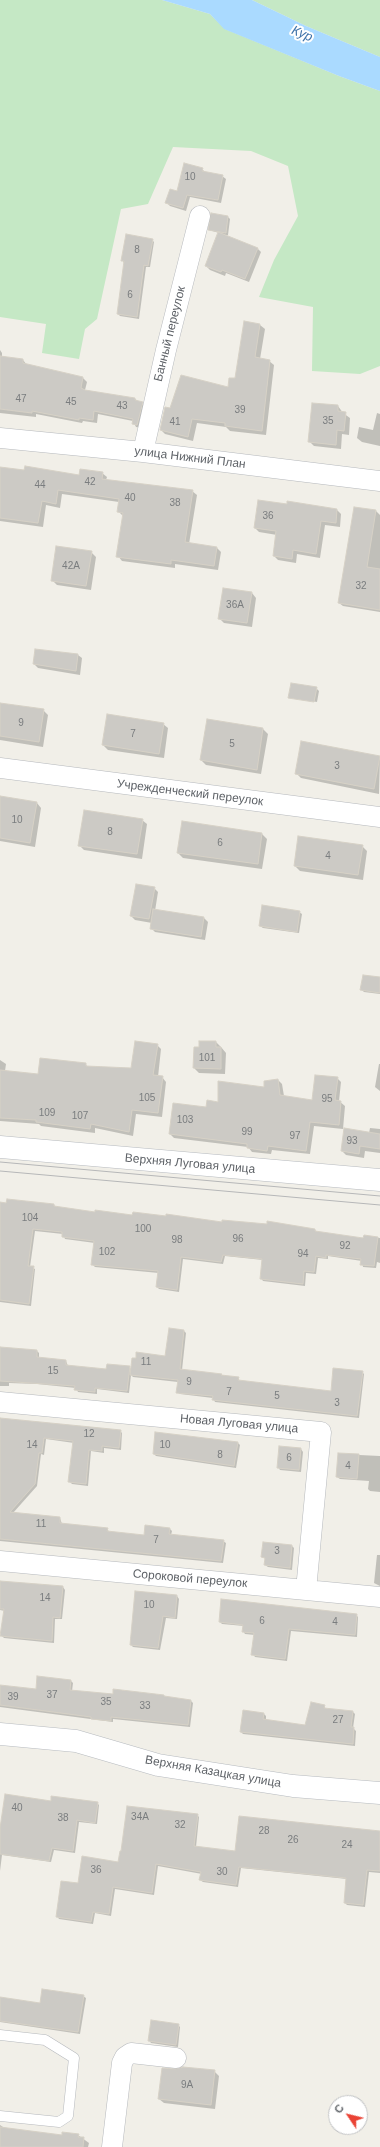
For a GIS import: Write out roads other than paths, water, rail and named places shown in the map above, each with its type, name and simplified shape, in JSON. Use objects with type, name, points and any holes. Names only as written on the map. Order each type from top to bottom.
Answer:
[{"type":"street","name":"Банный переулок","points":[[143,452],[166,350],[200,216]]},
{"type":"street","name":"улица Нижний План","points":[[0,438],[143,452],[380,481]]},
{"type":"street","name":"Учрежденческий переулок","points":[[0,768],[380,817]]},
{"type":"street","name":"Верхняя Луговая улица","points":[[0,1147],[380,1180]]},
{"type":"street","name":"Новая Луговая улица","points":[[0,1402],[320,1432],[306,1590]]},
{"type":"street","name":"Сороковой переулок","points":[[0,1561],[380,1597]]},
{"type":"street","name":"Верхняя Казацкая улица","points":[[0,1734],[76,1741],[166,1766],[293,1786],[380,1793]]},
{"type":"street","points":[[112,2147],[122,2063],[125,2057],[131,2053],[176,2058]]},
{"type":"lane","points":[[0,2035],[45,2040],[74,2058],[68,2116],[59,2122],[0,2116]]},
{"type":"water","name":"Кур","points":[[162,0],[252,0],[306,26],[380,57],[380,91],[339,76],[224,29],[210,14]]},
{"type":"tram line","points":[[0,1162],[380,1196]]},
{"type":"tram line","points":[[0,1171],[380,1205]]}]
